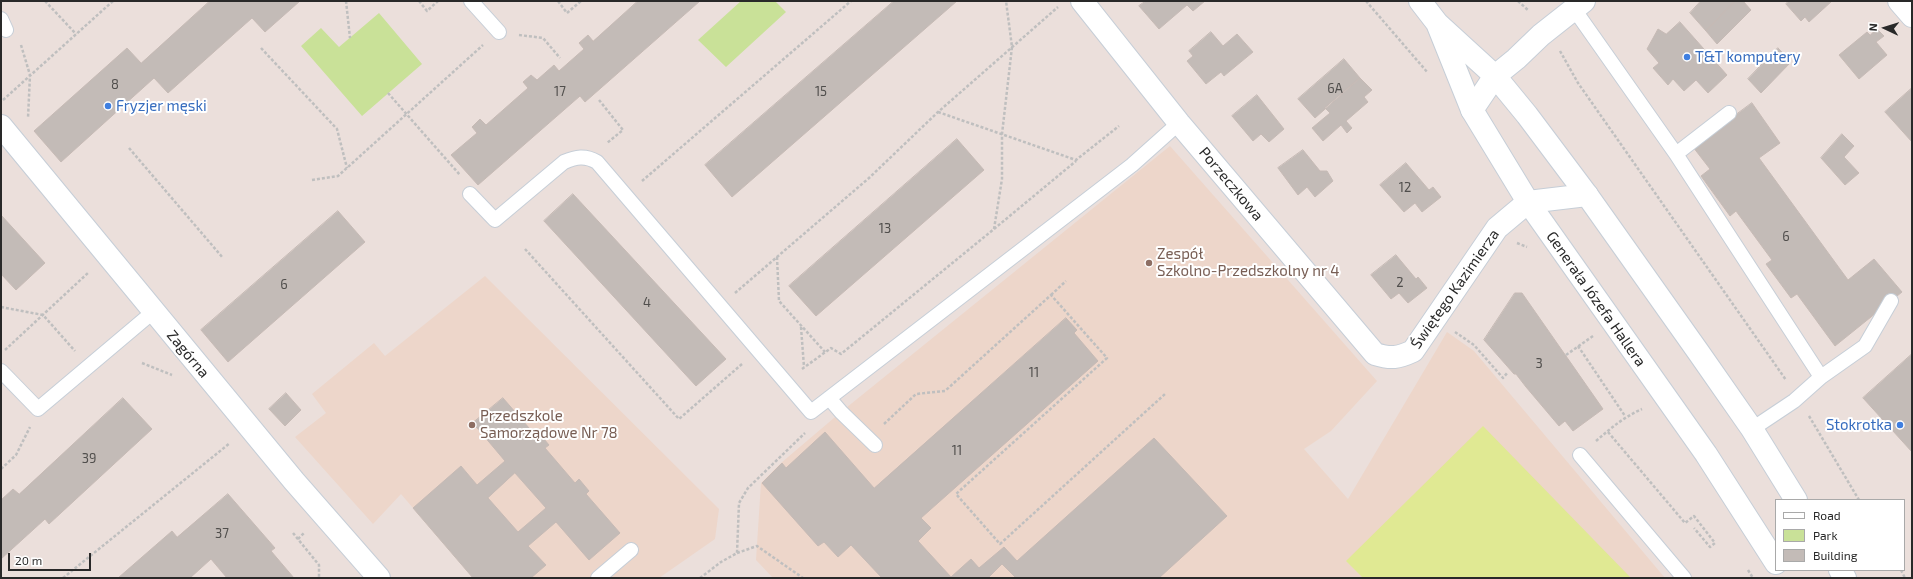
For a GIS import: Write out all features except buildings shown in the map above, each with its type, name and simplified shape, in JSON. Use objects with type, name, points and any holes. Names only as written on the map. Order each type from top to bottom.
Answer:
[{"type":"street","name":"Porzeczkowa","points":[[1082,1],[1179,123],[1366,345],[1375,354],[1388,358]]},
{"type":"street","name":"Generała Józefa Hallera","points":[[1420,1],[1437,23],[1495,76],[1587,195],[1752,429],[1795,499]]},
{"type":"street","points":[[1899,1],[1912,16]]},
{"type":"street","points":[[1472,110],[1495,76],[1516,60],[1548,29],[1579,5]]},
{"type":"street","name":"Generała Józefa Hallera","points":[[1437,23],[1472,110],[1528,202],[1706,454],[1775,561]]},
{"type":"street","name":"Zagórna","points":[[1,126],[249,428],[378,578]]},
{"type":"street","points":[[1528,202],[1587,195]]},
{"type":"street","name":"Świętego Kazimierza","points":[[1388,358],[1401,356],[1413,351],[1497,228],[1528,202]]},
{"type":"lane","points":[[470,1],[499,32]]},
{"type":"lane","points":[[1579,5],[1676,154],[1712,199],[1821,377]]},
{"type":"lane","points":[[1676,154],[1729,113]]},
{"type":"lane","points":[[470,194],[495,220],[564,162],[576,157],[589,157],[597,162],[811,412],[1132,166],[1179,123]]},
{"type":"lane","points":[[1752,429],[1798,397],[1821,377],[1865,346],[1891,301]]},
{"type":"lane","points":[[1,371],[38,409],[153,312]]},
{"type":"lane","points":[[829,398],[872,443]]},
{"type":"lane","points":[[1580,455],[1684,578]]},
{"type":"lane","points":[[598,578],[631,550]]},
{"type":"path","points":[[45,1],[76,34]]},
{"type":"path","points":[[1,102],[113,1]]},
{"type":"path","points":[[346,1],[350,38]]},
{"type":"path","points":[[419,1],[427,11],[438,1]]},
{"type":"path","points":[[558,1],[567,13],[581,1]]},
{"type":"path","points":[[626,195],[851,1]]},
{"type":"path","points":[[994,229],[1002,179],[1002,134],[1012,47],[1006,1]]},
{"type":"path","points":[[1518,1],[1548,29],[1578,83],[1798,397],[1858,499]]},
{"type":"path","points":[[734,294],[869,178],[938,112],[1058,6]]},
{"type":"path","points":[[312,180],[338,176],[499,32],[543,38],[560,58]]},
{"type":"path","points":[[18,38],[30,75],[26,156]]},
{"type":"path","points":[[261,48],[337,129],[347,168]]},
{"type":"path","points":[[388,93],[471,188],[470,194]]},
{"type":"path","points":[[589,157],[623,130],[599,100]]},
{"type":"path","points":[[938,112],[1076,160]]},
{"type":"path","points":[[787,383],[804,367],[831,348],[841,354],[1119,126]]},
{"type":"path","points":[[129,148],[223,258]]},
{"type":"path","points":[[525,249],[679,419],[743,363]]},
{"type":"path","points":[[777,257],[779,301],[825,352]]},
{"type":"path","points":[[1,354],[89,271]]},
{"type":"path","points":[[872,443],[888,420],[916,394],[945,391],[1066,281]]},
{"type":"path","points":[[1051,295],[1107,358],[956,494],[1000,544],[1166,394]]},
{"type":"path","points":[[1,307],[43,315],[88,366]]},
{"type":"path","points":[[801,326],[804,367]]},
{"type":"path","points":[[1566,355],[1593,336]]},
{"type":"path","points":[[1474,345],[1503,378],[1508,372]]},
{"type":"path","points":[[1578,346],[1625,416]]},
{"type":"path","points":[[142,363],[175,376]]},
{"type":"path","points":[[1580,455],[1625,416],[1645,408]]},
{"type":"path","points":[[1,469],[16,455],[38,409]]},
{"type":"path","points":[[737,553],[739,503],[748,488],[808,430],[811,412]]},
{"type":"path","points":[[63,578],[249,428]]},
{"type":"path","points":[[1608,432],[1685,523],[1694,516],[1715,543],[1710,547],[1694,528]]},
{"type":"path","points":[[293,533],[319,565],[319,578]]},
{"type":"path","points":[[298,539],[303,534]]},
{"type":"path","points":[[700,578],[721,562],[737,553],[757,546],[804,578]]},
{"type":"shaded area","name":"Zespół Szkolno-Przedszkolny nr 4","points":[[1170,146],[1377,381],[1331,431],[1304,449],[1348,499],[1447,332],[1474,351],[1665,578],[773,578],[756,560],[761,483],[781,463],[841,412]]},
{"type":"shaded area","name":"Przedszkole Samorządowe Nr 78","points":[[485,276],[719,509],[715,539],[659,578],[473,578],[401,494],[373,524],[295,437],[326,413],[312,394],[374,343],[385,356]]},
{"type":"green space","points":[[741,1],[775,1],[786,12],[726,67],[698,40]]},
{"type":"green space","points":[[379,13],[422,64],[362,116],[301,46],[321,28],[339,47]]},
{"type":"green space","points":[[1483,426],[1631,578],[1363,578],[1346,561]]},
{"type":"place","name":"T&T komputery","points":[[1687,57]]},
{"type":"place","name":"Fryzjer męski","points":[[108,106]]},
{"type":"place","name":"Zespół Szkolno-Przedszkolny nr 4","points":[[1149,263]]},
{"type":"place","name":"Przedszkole Samorządowe Nr 78","points":[[472,425]]},
{"type":"place","name":"Stokrotka","points":[[1900,425]]}]
